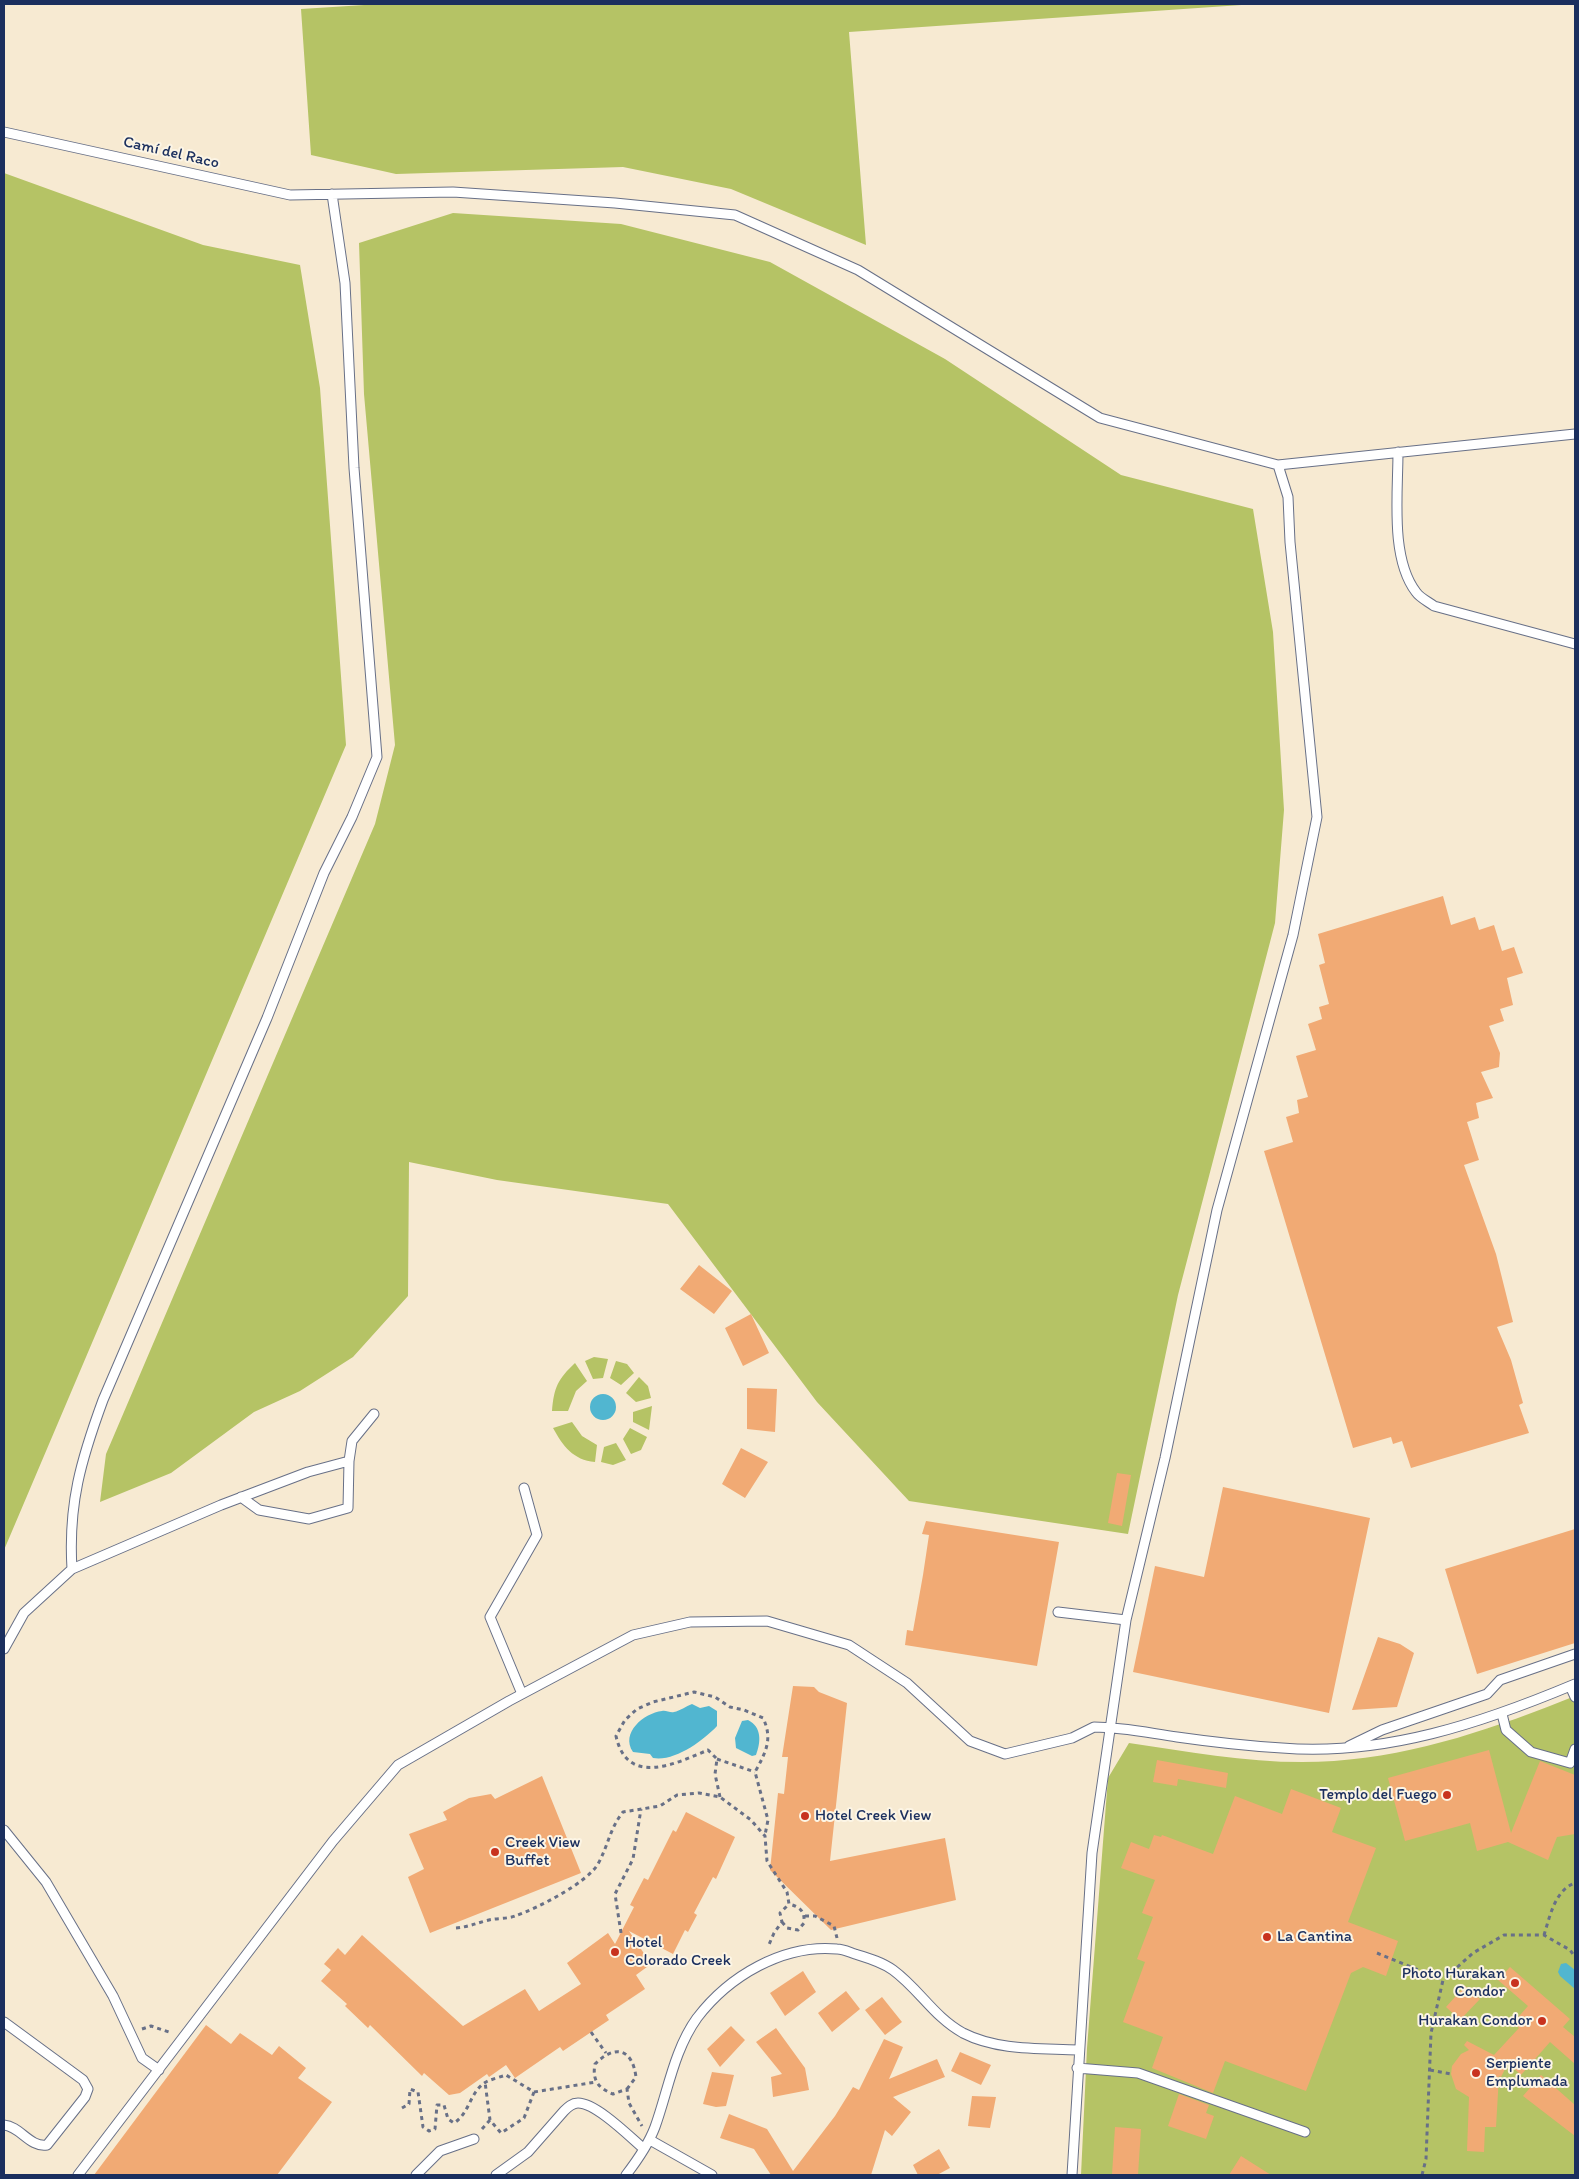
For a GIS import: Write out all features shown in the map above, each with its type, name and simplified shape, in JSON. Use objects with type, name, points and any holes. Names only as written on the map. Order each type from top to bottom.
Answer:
[{"type":"lane","name":"Camí del Raco","points":[[4,132],[290,195],[453,192],[614,203],[735,215],[858,270],[1100,418],[1278,465]]},
{"type":"lane","points":[[72,1569],[70,1537],[74,1491],[84,1451],[102,1400],[267,1018],[324,873],[352,817],[377,757],[354,468],[345,283],[332,194]]},
{"type":"lane","points":[[1072,2175],[1078,2050],[1092,1853],[1126,1620],[1165,1458],[1217,1210],[1293,935],[1317,817],[1291,552],[1288,497],[1278,465],[1575,434]]},
{"type":"lane","points":[[1398,452],[1399,543],[1405,574],[1417,594],[1434,606],[1575,644]]},
{"type":"lane","points":[[241,1497],[259,1510],[310,1520],[348,1508],[349,1461],[352,1441],[374,1414]]},
{"type":"lane","points":[[4,1649],[24,1613],[72,1569],[241,1497],[308,1472],[349,1461]]},
{"type":"lane","points":[[522,1694],[490,1617],[537,1535],[524,1488]]},
{"type":"lane","points":[[1058,1612],[1126,1620]]},
{"type":"lane","points":[[78,2175],[332,1841],[398,1765],[522,1694],[633,1635],[690,1622],[768,1621],[849,1645],[907,1683],[970,1741],[1005,1754],[1072,1738],[1094,1727],[1109,1727],[1227,1744],[1285,1749],[1381,1746],[1433,1734],[1502,1714],[1573,1686],[1575,1697]]},
{"type":"lane","points":[[1345,1748],[1382,1730],[1487,1694],[1500,1680],[1575,1654]]},
{"type":"lane","points":[[1502,1714],[1506,1730],[1531,1752],[1570,1763],[1575,1749]]},
{"type":"lane","points":[[4,1830],[46,1882],[112,1996],[142,2058],[159,2070]]},
{"type":"lane","points":[[626,2175],[650,2140],[678,2052],[697,2018],[722,1991],[750,1970],[770,1960],[800,1952],[838,1948],[880,1963],[893,1970],[939,2017],[977,2039],[1012,2046],[1078,2050]]},
{"type":"lane","points":[[4,2022],[83,2080],[88,2089],[85,2097],[47,2145],[36,2144],[11,2126],[4,2125]]},
{"type":"lane","points":[[1077,2068],[1138,2073],[1305,2132]]},
{"type":"lane","points":[[496,2175],[528,2152],[570,2105],[578,2103],[602,2114],[643,2148]]},
{"type":"lane","points":[[416,2175],[440,2151],[474,2139]]},
{"type":"lane","points":[[650,2140],[712,2175]]},
{"type":"path","points":[[755,1772],[716,1759],[708,1750],[664,1768],[647,1768],[631,1762],[619,1750],[616,1736],[625,1720],[637,1710],[653,1702],[694,1692],[716,1697],[730,1707],[763,1718],[769,1730],[766,1751],[755,1772],[768,1820],[765,1836],[767,1861],[787,1892],[789,1904]]},
{"type":"path","points":[[716,1759],[715,1774],[720,1797]]},
{"type":"path","points":[[456,1928],[470,1927],[489,1920],[513,1917],[540,1906],[564,1891],[598,1864],[613,1824],[623,1812],[660,1806],[677,1795],[699,1793],[720,1797],[751,1820],[765,1836]]},
{"type":"path","points":[[621,1933],[616,1894],[633,1859],[641,1809]]},
{"type":"path","points":[[1544,1935],[1552,1907],[1565,1886],[1575,1883]]},
{"type":"path","points":[[789,1904],[801,1909],[805,1916],[804,1923],[798,1930],[787,1928],[782,1922],[780,1913],[789,1904]]},
{"type":"path","points":[[805,1916],[815,1916],[834,1926],[838,1948]]},
{"type":"path","points":[[770,1960],[768,1948],[774,1932],[782,1922]]},
{"type":"path","points":[[1422,2175],[1426,2159],[1431,2033],[1442,1980],[1473,1953],[1504,1935],[1544,1935],[1570,1950],[1575,1957]]},
{"type":"path","points":[[1377,1953],[1442,1980]]},
{"type":"path","points":[[130,2032],[151,2026],[184,2038]]},
{"type":"path","points":[[591,2032],[606,2053]]},
{"type":"path","points":[[621,2052],[628,2055],[634,2065],[636,2077],[627,2089],[613,2094],[602,2089],[596,2082],[595,2064],[606,2053],[621,2052]]},
{"type":"path","points":[[1430,2070],[1451,2074]]},
{"type":"path","points":[[402,2108],[409,2104],[410,2089],[418,2092],[423,2127],[429,2132],[434,2129],[437,2105],[444,2106],[448,2119],[454,2123],[463,2118],[475,2094],[485,2082],[506,2075],[534,2092],[596,2082]]},
{"type":"path","points":[[485,2082],[490,2120],[501,2133],[524,2118],[534,2092]]},
{"type":"path","points":[[627,2089],[629,2103],[650,2140]]},
{"type":"green space","points":[[380,4],[1256,4],[849,32],[866,245],[731,189],[623,167],[396,174],[311,155],[301,9]]},
{"type":"green space","points":[[4,173],[203,245],[300,265],[320,388],[346,745],[4,1550]]},
{"type":"green space","points":[[453,213],[621,224],[770,262],[945,359],[1121,475],[1253,509],[1273,632],[1284,810],[1275,923],[1178,1295],[1128,1534],[909,1501],[817,1402],[668,1204],[497,1180],[409,1162],[408,1296],[353,1357],[300,1391],[254,1412],[171,1473],[100,1502],[106,1454],[375,824],[395,745],[364,394],[359,243]]},
{"type":"green space","points":[[594,1357],[608,1359],[603,1378],[593,1379],[585,1361]]},
{"type":"green space","points":[[616,1361],[627,1364],[634,1373],[621,1385],[610,1378]]},
{"type":"green space","points":[[575,1363],[587,1381],[576,1391],[568,1411],[552,1411],[558,1384]]},
{"type":"green space","points":[[639,1377],[648,1386],[651,1398],[636,1402],[626,1393]]},
{"type":"green space","points":[[652,1406],[649,1430],[633,1422],[633,1412]]},
{"type":"green space","points":[[572,1422],[582,1436],[597,1445],[595,1462],[587,1461],[570,1451],[553,1428]]},
{"type":"green space","points":[[630,1428],[647,1437],[641,1450],[631,1454],[623,1439]]},
{"type":"green space","points":[[616,1443],[626,1460],[613,1465],[601,1462],[604,1447]]},
{"type":"green space","points":[[1575,1696],[1575,2175],[1081,2175],[1087,2048],[1108,1778],[1129,1743],[1282,1762],[1334,1761],[1365,1758],[1396,1753],[1457,1738],[1487,1729]]},
{"type":"water","points":[[603,1394],[612,1398],[616,1407],[612,1416],[603,1420],[594,1416],[590,1407],[594,1398]]},
{"type":"water","points":[[692,1704],[700,1708],[709,1706],[717,1711],[717,1726],[704,1738],[688,1749],[670,1757],[653,1758],[650,1754],[633,1752],[630,1738],[632,1731],[641,1720],[655,1713],[678,1711]]},
{"type":"water","points":[[748,1720],[756,1727],[759,1735],[756,1755],[752,1756],[736,1748],[735,1738],[742,1721]]},
{"type":"water","points":[[1566,1963],[1575,1970],[1575,1989],[1558,1972],[1561,1964]]},
{"type":"building","points":[[1443,896],[1451,925],[1475,917],[1479,930],[1494,925],[1502,951],[1514,947],[1523,973],[1507,978],[1513,1005],[1500,1009],[1504,1021],[1489,1026],[1500,1053],[1499,1067],[1481,1072],[1493,1098],[1476,1103],[1479,1118],[1467,1122],[1479,1160],[1464,1165],[1496,1254],[1513,1322],[1497,1327],[1511,1360],[1523,1403],[1519,1405],[1529,1433],[1411,1468],[1402,1441],[1393,1444],[1391,1437],[1353,1448],[1264,1151],[1293,1142],[1286,1117],[1299,1113],[1297,1100],[1308,1097],[1296,1056],[1316,1050],[1308,1024],[1322,1019],[1319,1007],[1329,1004],[1319,965],[1325,963],[1318,934]]},
{"type":"building","points":[[699,1265],[732,1291],[714,1314],[680,1289]]},
{"type":"building","points":[[751,1314],[769,1353],[743,1366],[725,1328]]},
{"type":"building","points":[[747,1388],[777,1389],[775,1432],[747,1429]]},
{"type":"building","points":[[741,1448],[768,1462],[745,1498],[722,1484]]},
{"type":"building","points":[[1117,1473],[1131,1475],[1122,1526],[1108,1523]]},
{"type":"building","points":[[1223,1487],[1370,1518],[1329,1713],[1133,1672],[1155,1566],[1204,1577]]},
{"type":"building","points":[[926,1521],[1059,1542],[1037,1666],[905,1645],[907,1630],[913,1631],[923,1575],[929,1535],[922,1534]]},
{"type":"building","points":[[1575,1529],[1575,1643],[1477,1674],[1445,1569]]},
{"type":"building","points":[[1378,1637],[1400,1644],[1414,1653],[1397,1707],[1352,1710]]},
{"type":"building","name":"Hotel Creek View","points":[[793,1686],[814,1687],[819,1692],[847,1703],[830,1861],[945,1838],[956,1900],[831,1930],[770,1870],[778,1793],[784,1794],[788,1757],[782,1757]]},
{"type":"building","name":"Templo del Fuego","points":[[1489,1750],[1511,1833],[1540,1761],[1575,1775],[1575,1834],[1557,1837],[1548,1860],[1508,1842],[1477,1851],[1470,1823],[1405,1841],[1388,1778]]},
{"type":"building","points":[[1157,1760],[1228,1773],[1226,1788],[1178,1779],[1177,1786],[1153,1782]]},
{"type":"building","name":"Creek View Buffet","points":[[542,1776],[581,1873],[430,1933],[408,1877],[424,1869],[409,1834],[447,1820],[443,1812],[469,1798],[491,1794],[495,1799]]},
{"type":"building","name":"La Cantina","points":[[1291,1789],[1341,1808],[1332,1832],[1376,1848],[1348,1922],[1398,1941],[1386,1976],[1363,1967],[1351,1973],[1306,2091],[1225,2061],[1213,2093],[1152,2068],[1163,2037],[1123,2022],[1145,1962],[1137,1959],[1153,1917],[1142,1913],[1155,1880],[1121,1868],[1131,1842],[1149,1849],[1154,1835],[1161,1837],[1162,1835],[1213,1854],[1235,1796],[1282,1814]]},
{"type":"building","name":"Hotel Colorado Creek","points":[[686,1812],[735,1837],[716,1879],[713,1877],[694,1913],[697,1915],[688,1932],[685,1930],[673,1954],[629,1931],[651,1964],[636,1975],[645,1989],[606,2015],[609,2020],[563,2051],[560,2047],[515,2078],[506,2065],[489,2077],[487,2074],[460,2093],[449,2095],[424,2073],[422,2076],[370,2025],[368,2028],[345,2006],[347,2004],[321,1981],[331,1970],[324,1964],[338,1948],[345,1955],[362,1935],[463,2026],[525,1989],[539,2011],[581,1984],[567,1963],[608,1933],[615,1944],[634,1907],[630,1905],[644,1878],[648,1880],[673,1830],[676,1832]]},
{"type":"building","points":[[1510,1967],[1570,2019],[1563,2027],[1575,2037],[1575,2064],[1550,2042],[1521,2075],[1508,2063],[1501,2077],[1499,2076],[1496,2127],[1485,2127],[1484,2152],[1467,2151],[1469,2097],[1456,2089],[1451,2074],[1452,2066],[1461,2054],[1469,2050],[1464,2045],[1467,2041],[1494,2055],[1519,2028],[1513,2023],[1528,2006],[1498,1980]]},
{"type":"building","points":[[803,1971],[816,1992],[785,2016],[770,1993]]},
{"type":"building","points":[[1465,1986],[1480,1999],[1460,2020],[1446,2007]]},
{"type":"building","points":[[846,1991],[860,2009],[832,2032],[818,2013]]},
{"type":"building","points":[[882,1997],[902,2022],[885,2035],[865,2010]]},
{"type":"building","points":[[206,2025],[231,2044],[240,2033],[272,2055],[279,2046],[306,2068],[298,2078],[332,2102],[277,2175],[94,2175]]},
{"type":"building","points":[[731,2026],[745,2040],[720,2067],[707,2049]]},
{"type":"building","points":[[776,2028],[805,2068],[809,2090],[773,2097],[771,2077],[782,2074],[756,2042]]},
{"type":"building","points":[[884,2039],[903,2047],[889,2079],[937,2059],[945,2077],[893,2097],[911,2112],[892,2136],[885,2130],[871,2175],[771,2175],[754,2149],[720,2138],[729,2114],[767,2129],[793,2171],[835,2116],[853,2087],[859,2090]]},
{"type":"building","points":[[960,2052],[991,2065],[981,2085],[951,2071]]},
{"type":"building","points":[[712,2072],[734,2075],[726,2106],[716,2107],[703,2104]]},
{"type":"building","points":[[1541,2075],[1575,2105],[1575,2136],[1523,2096]]},
{"type":"building","points":[[1179,2094],[1209,2105],[1206,2113],[1214,2116],[1206,2139],[1168,2126]]},
{"type":"building","points":[[972,2096],[996,2097],[990,2128],[968,2126]]},
{"type":"building","points":[[1115,2127],[1141,2129],[1138,2175],[1112,2175]]},
{"type":"building","points":[[939,2149],[950,2168],[937,2175],[918,2175],[913,2165]]},
{"type":"building","points":[[1241,2156],[1271,2175],[1229,2175]]},
{"type":"place","name":"Templo del Fuego","points":[[1447,1795]]},
{"type":"place","name":"Hotel Creek View","points":[[805,1816]]},
{"type":"place","name":"Creek View Buffet","points":[[495,1852]]},
{"type":"place","name":"La Cantina","points":[[1267,1937]]},
{"type":"place","name":"Hotel Colorado Creek","points":[[615,1952]]},
{"type":"place","name":"Photo Hurakan Condor","points":[[1515,1983]]},
{"type":"place","name":"Hurakan Condor","points":[[1542,2021]]},
{"type":"place","name":"Serpiente Emplumada","points":[[1476,2073]]}]
